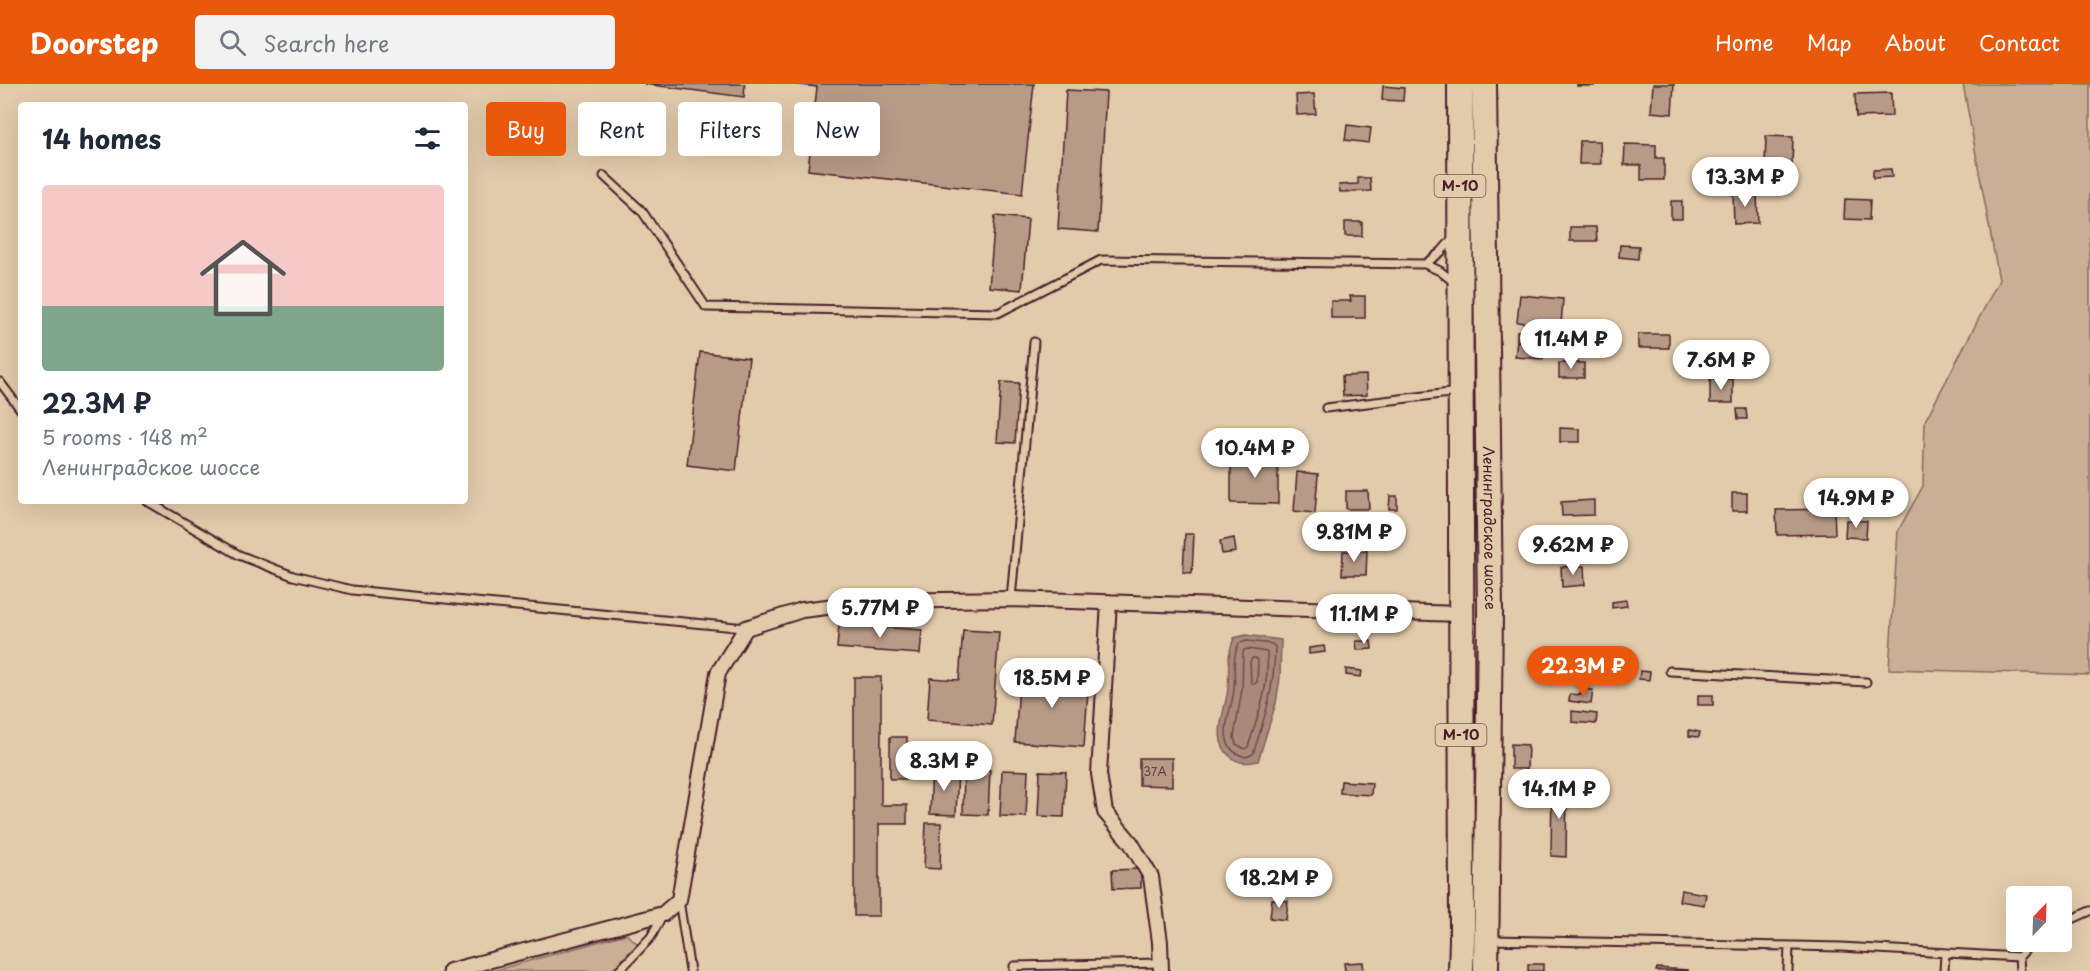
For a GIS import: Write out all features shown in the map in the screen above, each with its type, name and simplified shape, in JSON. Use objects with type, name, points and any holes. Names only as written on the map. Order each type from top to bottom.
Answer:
[{"type":"highway","name":"Ленинградское шоссе","points":[[1460,84],[1461,971]]},
{"type":"highway","name":"Ленинградское шоссе","points":[[1484,84],[1490,602],[1486,971]]},
{"type":"street","points":[[450,971],[663,914],[679,900],[718,673],[746,628],[802,610],[876,601],[1011,599],[1460,614]]},
{"type":"street","points":[[1109,602],[1099,774],[1105,812],[1131,843],[1151,877],[1161,967]]},
{"type":"lane","points":[[604,176],[642,211],[706,307],[998,313],[1101,260],[1425,264],[1451,278],[1460,288]]},
{"type":"lane","points":[[1425,264],[1441,252],[1461,226]]},
{"type":"lane","points":[[1011,599],[1034,342]]},
{"type":"lane","points":[[0,382],[18,406]]},
{"type":"lane","points":[[1326,408],[1460,392]]},
{"type":"lane","points":[[152,504],[239,555],[293,576],[352,590],[746,628]]},
{"type":"lane","points":[[1670,671],[1866,682]]},
{"type":"lane","points":[[679,900],[690,971]]},
{"type":"lane","points":[[2072,919],[2090,912]]},
{"type":"lane","points":[[619,971],[651,937],[663,914]]},
{"type":"lane","points":[[1488,940],[1789,946],[2019,957]]},
{"type":"lane","points":[[1788,971],[1789,946]]},
{"type":"lane","points":[[1944,971],[1945,952]]},
{"type":"lane","points":[[2020,971],[2019,957],[2023,952]]},
{"type":"lane","points":[[1014,971],[1014,966],[1161,967]]},
{"type":"shaded area","points":[[1963,84],[2090,84],[2090,675],[1889,669],[1898,531],[1923,486],[1925,421],[1999,280]]},
{"type":"shaded area","points":[[626,934],[638,944],[611,971],[493,971]]},
{"type":"water","points":[[1246,635],[1281,640],[1280,678],[1276,703],[1258,761],[1247,763],[1235,760],[1225,751],[1220,734],[1232,645],[1234,638]]},
{"type":"building","points":[[644,84],[745,84],[744,97]]},
{"type":"building","points":[[792,84],[1034,84],[1022,194],[808,170],[810,156],[880,156],[880,102],[815,102],[817,87]]},
{"type":"building","points":[[1577,84],[1594,84],[1594,86],[1577,86]]},
{"type":"building","points":[[1653,84],[1674,84],[1672,114],[1651,112]]},
{"type":"building","points":[[1383,86],[1404,88],[1403,101],[1382,100]]},
{"type":"building","points":[[1066,90],[1106,92],[1098,232],[1058,229]]},
{"type":"building","points":[[1891,93],[1892,116],[1856,117],[1855,94]]},
{"type":"building","points":[[1314,94],[1316,114],[1297,115],[1296,95]]},
{"type":"building","points":[[1347,125],[1371,128],[1369,143],[1345,140]]},
{"type":"building","points":[[1766,136],[1793,137],[1792,165],[1765,165]]},
{"type":"building","points":[[1580,141],[1600,141],[1601,164],[1579,164]]},
{"type":"building","points":[[1625,144],[1656,145],[1656,158],[1664,158],[1664,180],[1641,180],[1641,165],[1624,165]]},
{"type":"building","points":[[1711,164],[1713,185],[1702,186],[1700,165]]},
{"type":"building","points":[[1891,169],[1892,177],[1873,178],[1873,170]]},
{"type":"building","points":[[1358,178],[1370,178],[1371,191],[1340,192],[1339,185],[1358,184]]},
{"type":"building","points":[[1733,193],[1757,193],[1758,223],[1734,224]]},
{"type":"building","points":[[1845,199],[1870,200],[1869,220],[1844,219]]},
{"type":"building","points":[[1671,201],[1682,201],[1682,219],[1671,219]]},
{"type":"building","points":[[995,216],[1028,219],[1022,290],[989,287]]},
{"type":"building","points":[[1345,222],[1362,222],[1362,236],[1345,236]]},
{"type":"building","points":[[1570,227],[1596,227],[1597,241],[1570,241]]},
{"type":"building","points":[[1620,245],[1639,246],[1638,259],[1619,257]]},
{"type":"building","points":[[1520,295],[1563,299],[1561,326],[1517,322]]},
{"type":"building","points":[[1350,296],[1365,296],[1365,318],[1331,318],[1331,301],[1351,301]]},
{"type":"building","points":[[1517,331],[1528,331],[1527,341],[1517,341]]},
{"type":"building","points":[[1638,334],[1669,334],[1669,348],[1638,348]]},
{"type":"building","points":[[1517,341],[1544,342],[1543,359],[1515,357]]},
{"type":"building","points":[[700,352],[749,358],[736,471],[687,465]]},
{"type":"building","points":[[1559,363],[1584,363],[1584,378],[1559,378]]},
{"type":"building","points":[[1366,375],[1367,395],[1343,396],[1342,376]]},
{"type":"building","points":[[1710,379],[1733,379],[1733,403],[1710,403]]},
{"type":"building","points":[[1001,382],[1019,383],[1015,443],[997,442]]},
{"type":"building","points":[[1737,409],[1746,409],[1747,419],[1738,419]]},
{"type":"building","points":[[1560,428],[1580,429],[1580,442],[1560,442]]},
{"type":"building","points":[[1231,454],[1278,454],[1278,504],[1231,503]]},
{"type":"building","points":[[1297,472],[1318,474],[1315,513],[1294,511]]},
{"type":"building","points":[[1346,491],[1368,491],[1369,509],[1346,509]]},
{"type":"building","points":[[1732,493],[1747,493],[1747,511],[1732,511]]},
{"type":"building","points":[[1390,496],[1397,496],[1397,509],[1389,509]]},
{"type":"building","points":[[1594,500],[1594,515],[1562,516],[1561,502]]},
{"type":"building","points":[[1834,509],[1835,534],[1777,535],[1776,510]]},
{"type":"building","points":[[1846,520],[1867,521],[1866,538],[1845,537]]},
{"type":"building","points":[[1185,534],[1194,534],[1192,573],[1183,572]]},
{"type":"building","points":[[1234,538],[1236,552],[1222,554],[1220,541]]},
{"type":"building","points":[[1343,551],[1367,551],[1366,575],[1342,575]]},
{"type":"building","points":[[1584,566],[1585,585],[1562,587],[1561,567]]},
{"type":"building","points":[[1626,600],[1627,606],[1612,608],[1612,602]]},
{"type":"building","points":[[839,624],[922,630],[920,654],[837,648]]},
{"type":"building","points":[[963,630],[999,632],[992,725],[927,720],[930,678],[959,680]]},
{"type":"building","points":[[1356,641],[1371,641],[1372,649],[1357,650]]},
{"type":"building","points":[[1324,646],[1325,652],[1309,654],[1309,648]]},
{"type":"building","points":[[1592,648],[1592,664],[1573,664],[1572,649]]},
{"type":"building","points":[[1614,653],[1625,654],[1624,662],[1613,661]]},
{"type":"building","points":[[1346,669],[1362,671],[1361,677],[1346,675]]},
{"type":"building","points":[[1640,671],[1650,672],[1649,680],[1639,679]]},
{"type":"building","points":[[1020,672],[1089,676],[1084,747],[1015,742]]},
{"type":"building","points":[[854,677],[881,677],[881,805],[907,805],[907,824],[879,824],[879,916],[854,916]]},
{"type":"building","points":[[1581,689],[1593,690],[1591,704],[1569,701],[1570,694],[1581,695]]},
{"type":"building","points":[[1698,695],[1713,695],[1713,705],[1698,705]]},
{"type":"building","points":[[1572,711],[1597,714],[1596,724],[1572,722]]},
{"type":"building","points":[[1689,730],[1700,732],[1699,737],[1689,736]]},
{"type":"building","points":[[890,737],[907,737],[907,779],[890,779]]},
{"type":"building","points":[[1511,744],[1528,745],[1527,769],[1511,769]]},
{"type":"building","points":[[1139,758],[1172,758],[1172,786],[1139,785]]},
{"type":"building","points":[[932,768],[958,769],[956,815],[930,814]]},
{"type":"building","points":[[964,768],[990,770],[988,815],[963,814]]},
{"type":"building","points":[[1002,770],[1028,771],[1026,817],[1000,816]]},
{"type":"building","points":[[1040,771],[1066,772],[1064,817],[1038,816]]},
{"type":"building","points":[[1341,781],[1372,783],[1371,795],[1340,793]]},
{"type":"building","points":[[1552,784],[1567,784],[1566,857],[1551,856]]},
{"type":"building","points":[[926,823],[941,823],[940,869],[924,868]]},
{"type":"building","points":[[1141,869],[1141,888],[1113,889],[1112,870]]},
{"type":"building","points":[[1681,890],[1706,894],[1704,905],[1679,901]]},
{"type":"building","points":[[1272,899],[1288,901],[1286,920],[1270,918]]},
{"type":"building","points":[[1363,962],[1364,971],[1345,971],[1344,963]]},
{"type":"building","points":[[1528,964],[1543,964],[1543,971],[1528,971]]},
{"type":"building","points":[[1657,968],[1688,970],[1688,971],[1656,971]]}]
